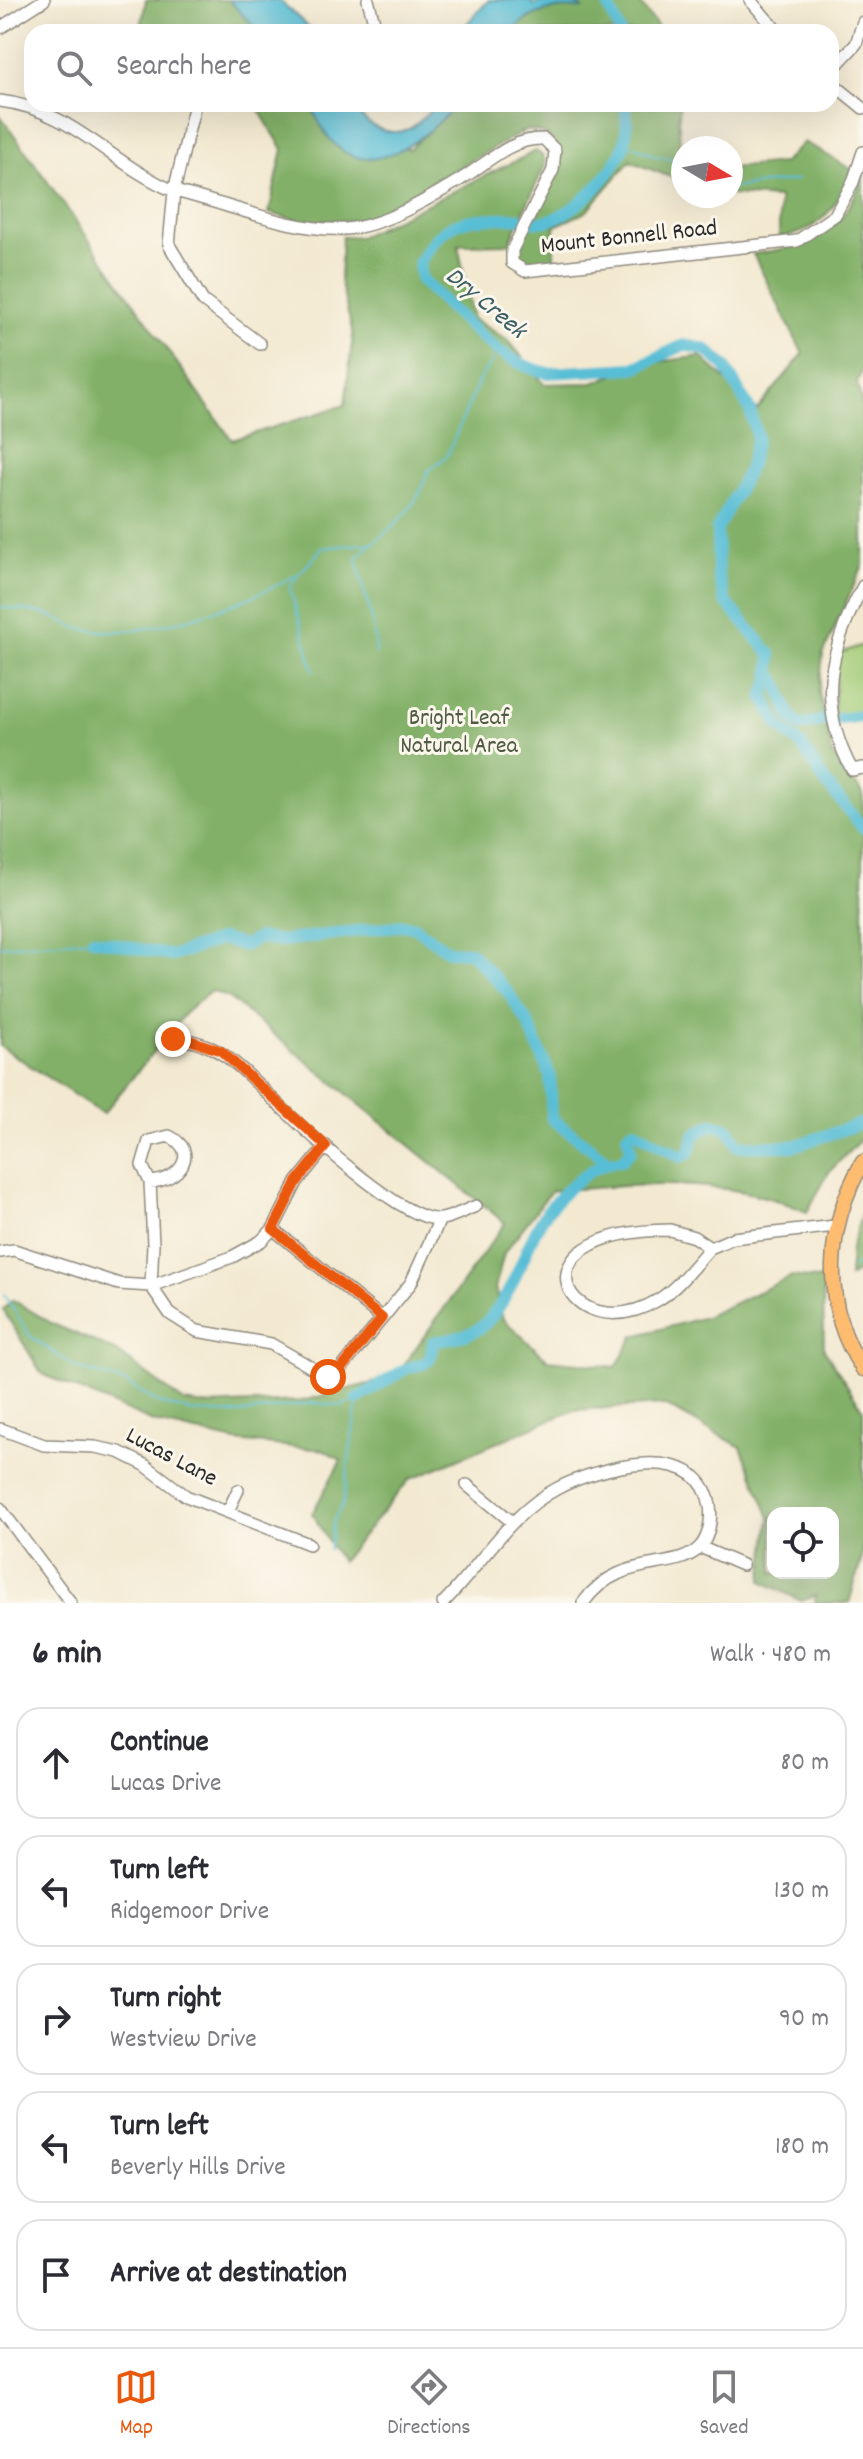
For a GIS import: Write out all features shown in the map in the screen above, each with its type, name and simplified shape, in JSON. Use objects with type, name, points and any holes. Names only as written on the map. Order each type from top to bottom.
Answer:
[{"type":"main road","points":[[863,1162],[850,1185],[835,1226],[832,1262],[835,1296],[843,1328],[863,1369]]},
{"type":"street","points":[[0,28],[44,0]]},
{"type":"street","points":[[368,0],[374,22]]},
{"type":"street","points":[[750,0],[771,24]]},
{"type":"street","points":[[839,62],[856,44],[863,22]]},
{"type":"street","points":[[839,88],[863,108]]},
{"type":"street","name":"Mount Bonnell Road","points":[[0,101],[24,106]]},
{"type":"street","name":"Mount Bonnell Road","points":[[45,112],[61,118],[156,183],[174,191],[290,224],[346,229],[366,225],[456,182],[514,145],[544,139],[555,150],[555,160],[511,257],[515,267],[525,271],[785,243],[812,233],[835,215],[853,182],[863,152]]},
{"type":"street","points":[[193,112],[174,191],[169,245],[203,301],[260,344]]},
{"type":"street","points":[[858,769],[842,751],[832,714],[830,682],[839,635],[863,586]]},
{"type":"street","points":[[173,1039],[187,1039],[221,1051],[392,1202],[440,1219],[476,1206]]},
{"type":"street","points":[[150,1182],[174,1177],[181,1169],[183,1148],[178,1140],[169,1136],[149,1141],[142,1165],[150,1182],[153,1244],[151,1286],[170,1314],[197,1331],[271,1344],[328,1377],[341,1369],[422,1265],[440,1219]]},
{"type":"street","points":[[0,1252],[14,1250],[119,1284],[151,1286],[247,1250],[273,1229],[297,1182],[326,1146]]},
{"type":"street","points":[[710,1248],[694,1237],[670,1230],[621,1232],[584,1248],[568,1265],[565,1276],[572,1296],[590,1310],[621,1313],[659,1299],[710,1248],[733,1238],[835,1226]]},
{"type":"street","points":[[273,1229],[382,1318]]},
{"type":"street","points":[[0,1421],[0,1442]]},
{"type":"street","name":"Lucas Lane","points":[[1,1429],[44,1445],[95,1447],[119,1452],[145,1465],[186,1496],[309,1544]]},
{"type":"street","points":[[443,1603],[471,1576],[511,1521],[537,1500],[578,1479],[628,1466],[668,1465],[693,1478],[708,1498],[710,1522],[700,1547],[676,1558],[618,1572],[594,1589],[583,1603]]},
{"type":"street","points":[[467,1485],[511,1521]]},
{"type":"street","points":[[228,1511],[238,1490]]},
{"type":"street","points":[[0,1508],[71,1603]]},
{"type":"street","points":[[700,1547],[742,1565]]},
{"type":"green space","points":[[146,0],[229,0],[252,24],[142,24]]},
{"type":"green space","points":[[568,0],[600,0],[605,4],[614,0],[637,0],[656,24],[520,24],[544,11],[582,8]]},
{"type":"green space","points":[[260,112],[314,112],[316,116],[409,149],[449,112],[680,112],[680,136],[671,136],[671,177],[630,161],[586,212],[555,226],[554,264],[522,263],[516,254],[518,245],[547,195],[559,160],[557,146],[546,135],[526,130],[364,220],[305,222],[269,213],[283,149]]},
{"type":"green space","name":"Bright Leaf Natural Area","points":[[0,115],[232,440],[345,405],[353,334],[340,280],[342,236],[359,237],[536,151],[543,156],[545,165],[509,244],[458,245],[473,319],[508,340],[544,384],[593,383],[638,365],[701,356],[757,410],[803,354],[753,254],[793,246],[823,234],[845,212],[863,175],[863,368],[857,383],[863,407],[863,565],[823,654],[819,692],[833,755],[863,794],[863,1137],[829,1172],[807,1212],[745,1192],[681,1185],[551,1191],[504,1253],[495,1288],[503,1319],[548,1360],[616,1367],[634,1336],[705,1317],[792,1276],[823,1280],[824,1349],[863,1410],[863,1554],[849,1603],[815,1603],[816,1596],[801,1601],[762,1581],[767,1541],[767,1579],[839,1579],[839,1507],[767,1507],[767,1510],[741,1447],[665,1405],[574,1410],[410,1479],[341,1562],[312,1514],[341,1460],[324,1450],[235,1441],[153,1422],[42,1374],[3,1310],[13,1300],[53,1324],[116,1351],[184,1402],[205,1405],[302,1401],[395,1377],[505,1223],[228,997],[211,991],[185,1013],[103,1114],[0,1046]]},
{"type":"green space","points":[[804,142],[853,170],[826,215],[806,230],[779,237],[779,198],[743,196],[743,167],[783,163]]},
{"type":"green space","points":[[863,645],[863,719],[834,715],[837,654]]},
{"type":"green space","points":[[863,1209],[863,1268],[849,1277],[851,1248]]},
{"type":"water","points":[[229,0],[279,0],[305,24],[252,24]]},
{"type":"water","points":[[489,0],[532,0],[532,4],[568,0],[584,9],[545,11],[520,24],[466,24]]},
{"type":"water","points":[[315,112],[358,112],[375,127],[398,132],[414,126],[429,112],[450,112],[419,138],[379,158],[360,158],[342,150],[325,133]]},
{"type":"waterway","name":"Dry Creek","points":[[606,0],[616,24]]},
{"type":"waterway","name":"Dry Creek","points":[[626,112],[625,141],[621,153],[604,179],[579,203],[566,213],[540,222],[493,218],[455,225],[435,239],[427,250],[419,264],[421,280],[495,348],[512,359],[548,373],[634,368],[684,345],[705,349],[724,365],[750,410],[757,438],[748,471],[717,529],[718,574],[725,601],[771,655],[770,680],[763,696],[779,726],[802,746],[825,782],[863,828]]},
{"type":"waterway","points":[[625,142],[655,156],[671,159]]},
{"type":"waterway","points":[[743,187],[797,180]]},
{"type":"waterway","points":[[376,653],[374,627],[357,557],[409,509],[423,486],[427,472],[447,456],[480,378],[492,361],[491,344]]},
{"type":"waterway","points":[[314,671],[290,589],[292,583],[321,548],[372,543]]},
{"type":"waterway","points":[[0,607],[42,613],[82,629],[133,630],[221,609],[294,576]]},
{"type":"waterway","points":[[770,673],[790,714],[800,726],[824,720]]},
{"type":"waterway","points":[[839,719],[863,716]]},
{"type":"waterway","points":[[93,939],[172,956],[222,939],[244,946],[258,938],[282,941],[403,925],[415,927],[448,951],[470,952],[507,991],[528,1023],[550,1075],[552,1119],[608,1161]]},
{"type":"waterway","points":[[0,946],[93,939]]},
{"type":"waterway","points":[[357,1399],[407,1368],[430,1359],[433,1342],[471,1333],[486,1323],[503,1300],[549,1209],[583,1176],[596,1168],[621,1161],[631,1150],[627,1135],[633,1130],[681,1157],[689,1153],[695,1134],[712,1124],[729,1129],[738,1146],[794,1146],[863,1123]]},
{"type":"waterway","points":[[852,1268],[863,1261]]},
{"type":"waterway","points":[[4,1294],[30,1336],[74,1367],[127,1383],[158,1403],[194,1412],[237,1414],[314,1403],[342,1406],[357,1399]]},
{"type":"waterway","points":[[329,1550],[334,1519],[343,1504],[357,1401]]},
{"type":"route","points":[[173,1039],[187,1039],[221,1051],[326,1146],[297,1182],[273,1229],[382,1318],[341,1369],[328,1377]]}]
